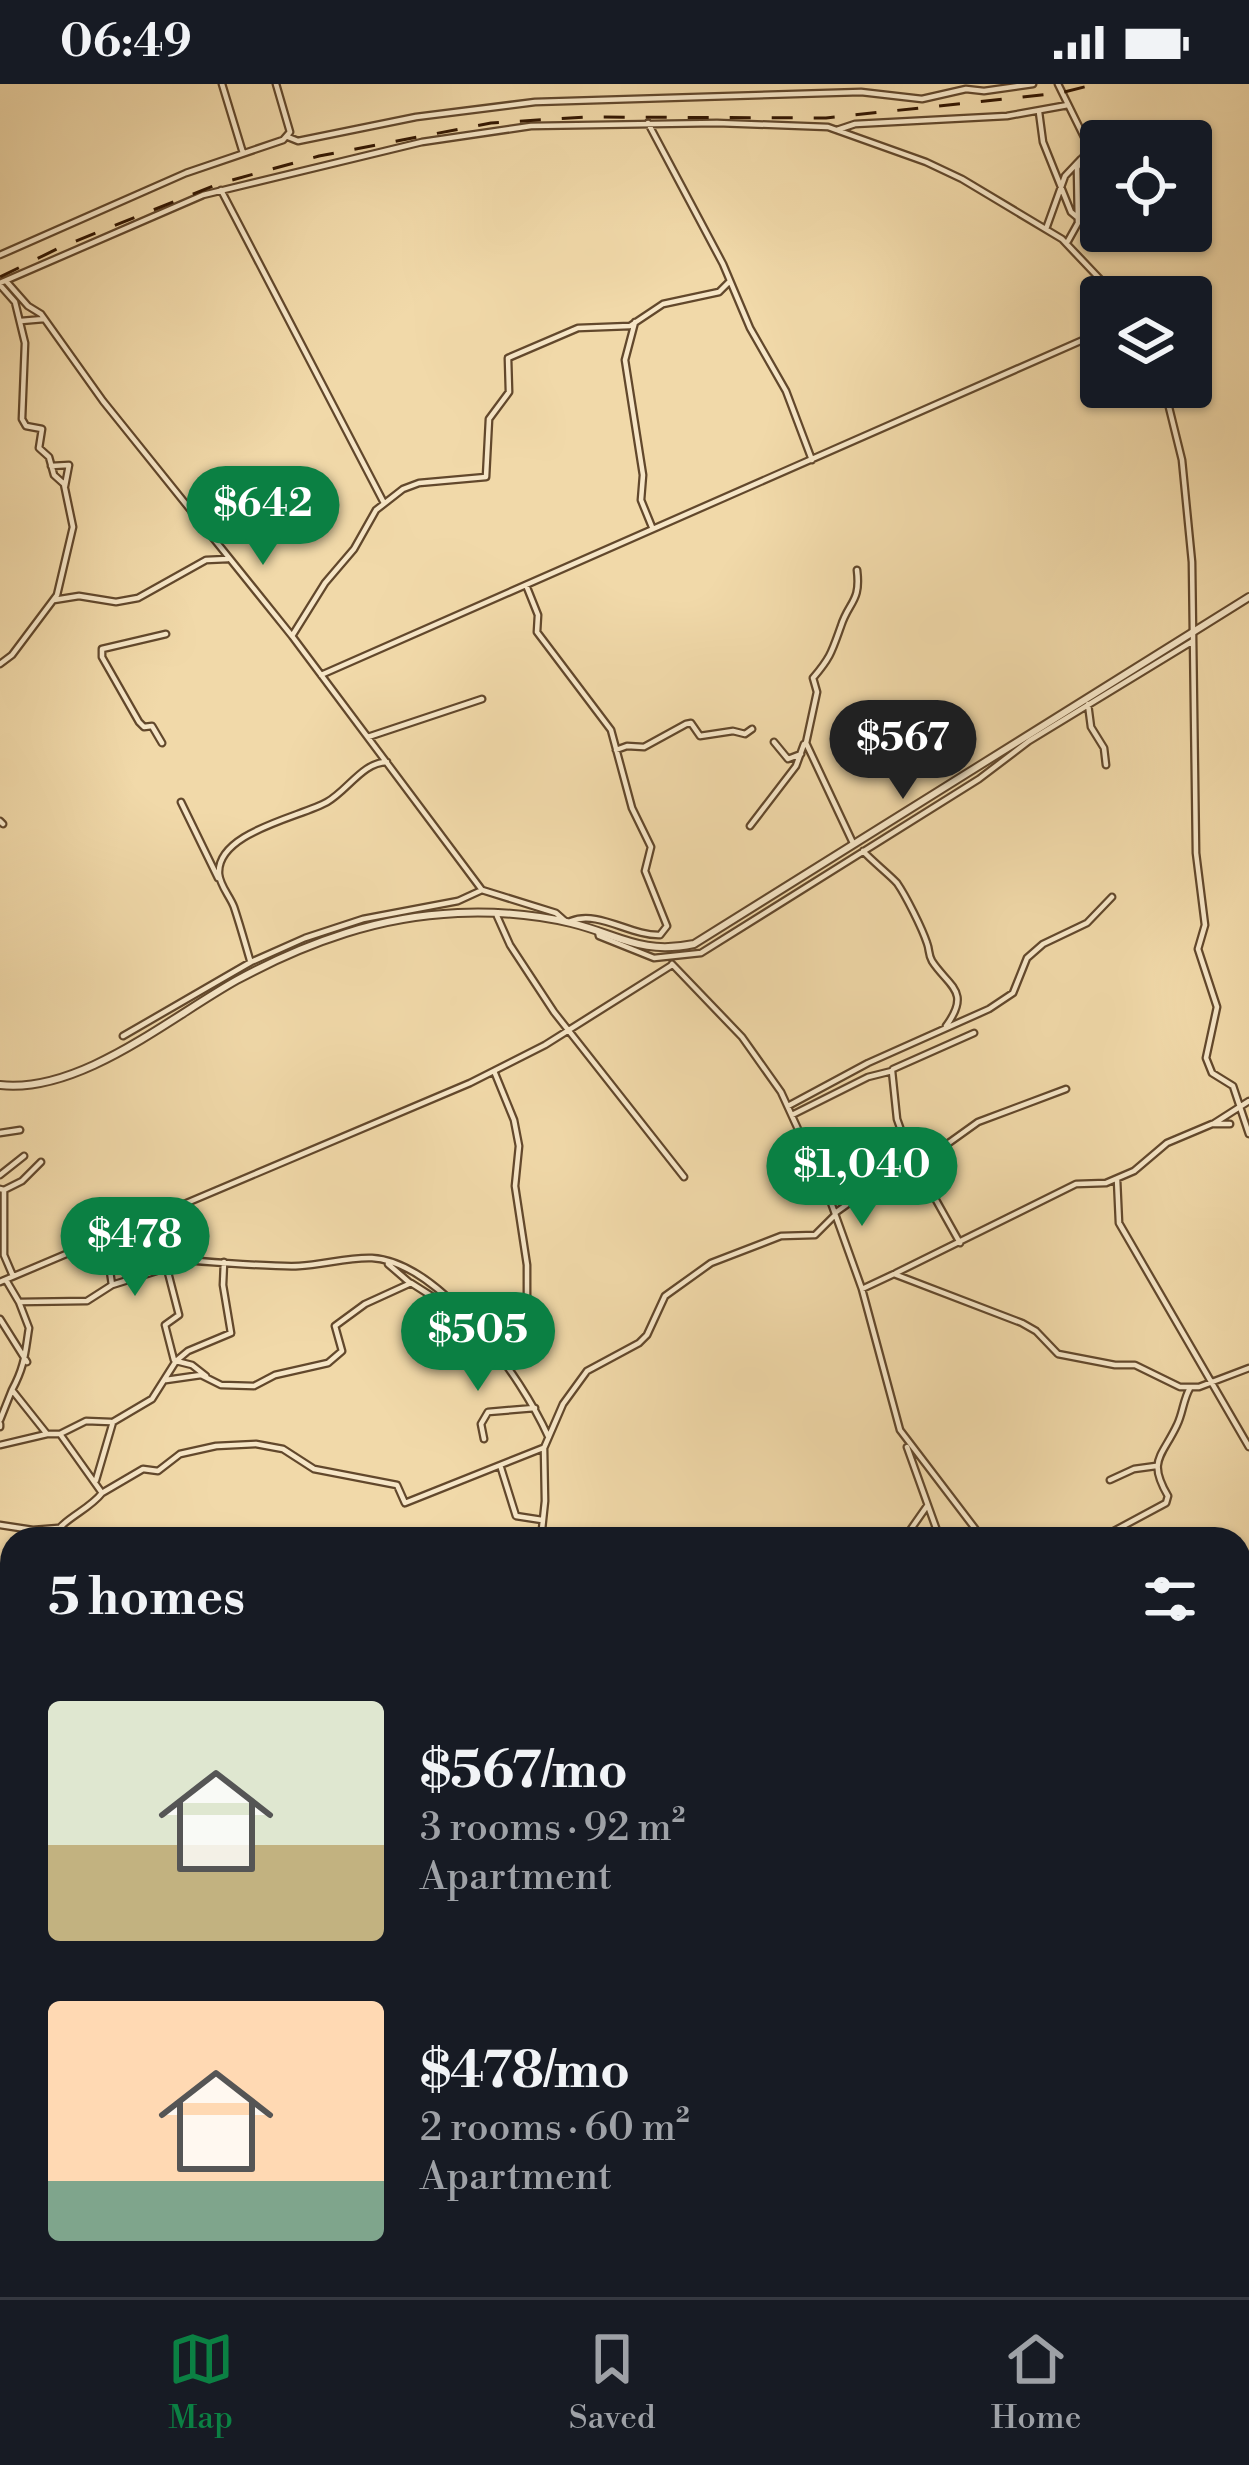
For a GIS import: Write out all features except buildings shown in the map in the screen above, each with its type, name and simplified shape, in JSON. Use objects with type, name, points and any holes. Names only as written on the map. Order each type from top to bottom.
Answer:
[{"type":"street","points":[[222,84],[243,153]]},
{"type":"street","points":[[0,255],[186,173],[287,137],[290,132],[276,84]]},
{"type":"street","points":[[690,84],[693,94]]},
{"type":"street","points":[[287,137],[298,142],[416,117],[536,102],[862,92],[922,99],[966,88],[984,91],[1033,84]]},
{"type":"street","points":[[1058,84],[1080,129]]},
{"type":"street","points":[[837,130],[855,124],[1039,112],[1068,105]]},
{"type":"street","points":[[1039,112],[1043,142],[1078,217]]},
{"type":"street","points":[[648,123],[797,413],[812,460]]},
{"type":"street","points":[[2,283],[83,244],[221,190],[439,139],[531,126],[648,123],[808,125],[837,130],[962,178],[1068,243],[1098,276]]},
{"type":"street","points":[[1046,229],[1070,168],[1080,160]]},
{"type":"street","points":[[1068,243],[1078,217],[1080,164]]},
{"type":"street","points":[[221,190],[384,503]]},
{"type":"street","points":[[292,636],[384,503],[404,489],[431,480],[486,477],[490,416],[509,392],[508,358],[578,328],[635,322],[666,303],[719,292],[729,282]]},
{"type":"street","points":[[2,283],[44,320],[292,636],[482,890],[556,913],[567,922]]},
{"type":"street","points":[[2,283],[15,302],[25,343],[22,419],[26,426],[42,429],[39,448],[65,487]]},
{"type":"street","points":[[21,321],[44,320]]},
{"type":"street","points":[[635,322],[625,360],[643,475],[641,500],[653,529]]},
{"type":"street","points":[[319,676],[1080,341]]},
{"type":"street","points":[[1169,408],[1185,480],[1196,853],[1205,925],[1198,950],[1217,1007],[1206,1058],[1215,1077],[1233,1086],[1249,1134]]},
{"type":"street","points":[[0,664],[54,600],[62,580],[64,550],[73,527],[65,487],[69,465],[51,466]]},
{"type":"street","points":[[54,600],[138,598],[206,560],[230,559]]},
{"type":"street","points":[[750,826],[802,753],[817,692],[813,679],[830,660],[842,620],[859,597],[857,570]]},
{"type":"street","points":[[526,585],[538,615],[537,632],[611,730],[632,808],[651,847],[645,872],[667,926],[660,935],[644,935],[585,917],[567,922]]},
{"type":"street","points":[[0,1084],[31,1088],[74,1074],[240,979],[326,940],[387,921],[465,912],[567,922],[650,950],[694,944],[1249,597]]},
{"type":"street","points":[[162,742],[152,726],[144,728],[139,722],[102,650],[166,634]]},
{"type":"street","points":[[368,737],[482,699]]},
{"type":"street","points":[[1086,702],[1106,765]]},
{"type":"street","points":[[6,1279],[494,1071],[570,1030],[672,962],[700,953],[1086,702]]},
{"type":"street","points":[[616,750],[644,747],[691,723],[700,736],[745,734],[752,729]]},
{"type":"street","points":[[806,738],[853,843]]},
{"type":"street","points":[[774,742],[788,759],[811,752]]},
{"type":"street","points":[[218,878],[229,850],[249,832],[325,803],[376,762],[388,762]]},
{"type":"street","points":[[181,802],[234,907],[251,962]]},
{"type":"street","points":[[863,851],[877,870],[897,884],[931,959],[955,989],[955,1013],[942,1030]]},
{"type":"street","points":[[122,1036],[251,962],[305,938],[467,898],[482,890]]},
{"type":"street","points":[[788,1106],[976,1016],[1011,994],[1026,959],[1043,944],[1087,923],[1112,897]]},
{"type":"street","points":[[465,912],[467,898]]},
{"type":"street","points":[[497,916],[510,945],[570,1030],[684,1177]]},
{"type":"street","points":[[598,931],[599,936],[628,949],[672,962],[742,1037],[788,1106],[862,1289],[905,1442],[935,1527]]},
{"type":"street","points":[[792,1114],[974,1033]]},
{"type":"street","points":[[913,1043],[918,1060]]},
{"type":"street","points":[[888,1070],[894,1075],[898,1119],[916,1166],[959,1243]]},
{"type":"street","points":[[467,1320],[497,1305],[518,1305],[527,1297],[515,1186],[519,1147],[514,1120],[494,1071]]},
{"type":"street","points":[[542,1527],[548,1436],[579,1378],[639,1343],[665,1296],[718,1260],[781,1236],[815,1235],[877,1183],[916,1166],[978,1122],[1066,1089]]},
{"type":"street","points":[[862,1289],[1076,1184],[1100,1185],[1117,1179],[1140,1167],[1167,1143],[1212,1124],[1249,1101]]},
{"type":"street","points":[[1212,1124],[1230,1124]]},
{"type":"street","points":[[0,1133],[20,1130]]},
{"type":"street","points":[[0,1174],[24,1156]]},
{"type":"street","points":[[0,1424],[27,1362],[29,1328],[6,1279],[2,1190],[22,1181],[41,1162]]},
{"type":"street","points":[[1117,1179],[1119,1223],[1249,1447]]},
{"type":"street","points":[[124,1228],[164,1258],[296,1267],[383,1260],[421,1275],[482,1337],[535,1408],[548,1436]]},
{"type":"street","points":[[105,1237],[112,1285]]},
{"type":"street","points":[[164,1258],[179,1315],[165,1324],[176,1362]]},
{"type":"street","points":[[383,1260],[482,1337]]},
{"type":"street","points":[[0,1445],[60,1434],[80,1422],[113,1422],[152,1399],[176,1362],[195,1347],[231,1333],[223,1285],[225,1261]]},
{"type":"street","points":[[19,1302],[87,1301],[112,1285],[166,1268]]},
{"type":"street","points":[[894,1274],[1022,1323],[1058,1354],[1135,1365],[1167,1383],[1190,1388],[1249,1368]]},
{"type":"street","points":[[176,1362],[192,1365],[220,1384],[254,1386],[274,1375],[332,1361],[342,1351],[335,1326],[365,1304],[410,1283]]},
{"type":"street","points":[[0,1319],[27,1362]]},
{"type":"street","points":[[8,1337],[25,1340]]},
{"type":"street","points":[[166,1380],[206,1376]]},
{"type":"street","points":[[1121,1527],[1166,1503],[1168,1496],[1156,1466],[1180,1420],[1190,1388]]},
{"type":"street","points":[[12,1390],[47,1434]]},
{"type":"street","points":[[484,1439],[481,1424],[488,1412],[535,1408]]},
{"type":"street","points":[[96,1480],[113,1422]]},
{"type":"street","points":[[60,1434],[102,1492]]},
{"type":"street","points":[[905,1442],[973,1527]]},
{"type":"street","points":[[60,1527],[102,1492],[143,1469],[158,1471],[180,1454],[232,1444],[283,1449],[314,1469],[397,1485],[406,1503],[544,1448]]},
{"type":"street","points":[[500,1466],[516,1516],[542,1520]]},
{"type":"street","points":[[1110,1480],[1156,1466]]},
{"type":"street","points":[[912,1527],[927,1506]]},
{"type":"railway","points":[[0,277],[61,247],[218,184],[319,156],[491,123],[585,117],[826,118],[1060,93],[1096,84]]}]
